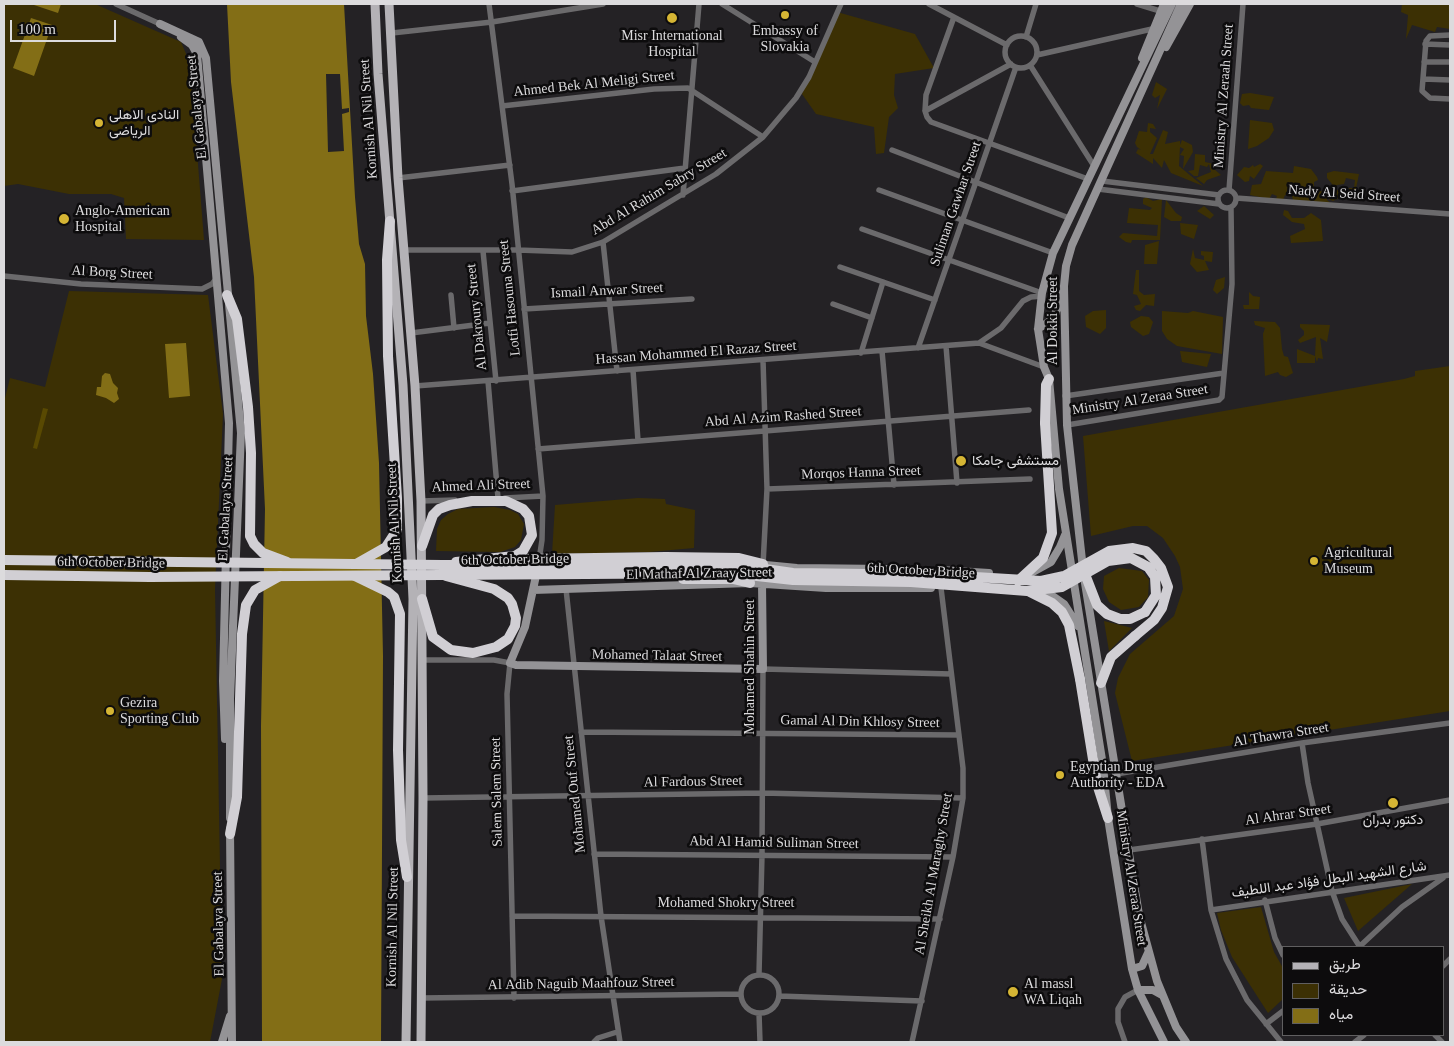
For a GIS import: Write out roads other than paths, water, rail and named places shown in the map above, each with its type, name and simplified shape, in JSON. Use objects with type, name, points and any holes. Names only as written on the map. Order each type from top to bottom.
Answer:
[{"type":"highway","points":[[356,564],[386,547],[392,540],[397,524],[388,346],[387,260],[390,221]]},
{"type":"highway","points":[[227,295],[237,319],[248,407],[251,453],[249,526],[254,544],[263,553],[289,563]]},
{"type":"highway","points":[[1018,581],[1043,558],[1052,533],[1045,423],[1046,385],[1050,379]]},
{"type":"highway","points":[[422,546],[433,515],[439,509],[472,501],[502,500],[523,509],[529,516],[532,535],[523,551],[515,556],[470,560],[442,570]]},
{"type":"highway","name":"6th October Bridge","points":[[4,575],[354,576],[482,566],[736,565],[793,573],[942,576],[1041,581],[1064,576],[1099,555],[1123,547],[1146,551],[1162,568],[1168,587],[1162,608],[1154,620],[1111,657],[1101,683]]},
{"type":"highway","points":[[482,566],[496,562],[539,558],[666,557],[739,558],[763,564]]},
{"type":"highway","points":[[1027,591],[1062,587],[1108,561],[1131,558],[1148,567],[1155,577],[1156,595],[1145,612],[1130,619],[1120,619],[1107,614],[1098,605],[1083,569]]},
{"type":"highway","name":"6th October Bridge","points":[[4,560],[356,564],[442,570],[465,575],[730,573],[792,580],[911,582],[1027,591]]},
{"type":"highway","points":[[422,599],[432,637],[441,644],[462,652],[473,653],[496,647],[508,639],[515,626],[515,611],[508,598],[494,589],[442,570]]},
{"type":"highway","points":[[465,575],[501,580],[733,579],[750,583]]},
{"type":"highway","points":[[230,834],[237,797],[242,634],[246,605],[255,590],[280,576]]},
{"type":"highway","points":[[354,576],[388,592],[394,597],[400,614],[398,750],[401,840],[407,877]]},
{"type":"highway","points":[[1027,591],[1044,598],[1062,612],[1073,637],[1097,784],[1108,818]]},
{"type":"main road","name":"Kornish Al Nil Street","points":[[375,4],[403,385],[413,599],[407,877],[406,1042]]},
{"type":"main road","name":"Kornish Al Nil Street","points":[[390,4],[398,178],[415,386],[421,501],[423,798],[421,1042]]},
{"type":"street","points":[[116,4],[160,24]]},
{"type":"street","name":"Lotfi Hasouna Street","points":[[489,4],[510,165],[542,496],[542,540],[533,590]]},
{"type":"street","points":[[392,34],[492,22],[604,4]]},
{"type":"street","points":[[683,195],[699,4]]},
{"type":"street","points":[[722,4],[815,62]]},
{"type":"street","name":"Abd Al Rahim Sabry Street","points":[[405,250],[572,252],[603,242],[683,195],[741,157],[763,137],[796,98],[815,62],[841,4]]},
{"type":"street","points":[[928,4],[1007,45]]},
{"type":"street","points":[[1026,37],[1036,4]]},
{"type":"street","points":[[1137,4],[1162,7]]},
{"type":"street","name":"Al Dokki Street","points":[[1065,533],[1050,379],[1044,367],[1038,329],[1042,294],[1054,253],[1069,218],[1172,4]]},
{"type":"street","name":"Al Dokki Street","points":[[1083,569],[1067,425],[1064,286],[1066,266],[1072,245],[1181,4]]},
{"type":"street","name":"Al Dokki Street","points":[[1156,62],[1190,4]]},
{"type":"street","points":[[1238,4],[1243,7]]},
{"type":"street","name":"Al Dokki Street","points":[[1142,66],[1145,47],[1162,7]]},
{"type":"street","name":"Ministry Al Zeraah Street","points":[[1229,190],[1243,7]]},
{"type":"street","points":[[954,17],[926,95],[925,111],[931,122],[1088,179]]},
{"type":"street","name":"El Gabalaya Street","points":[[160,24],[192,44],[197,54],[230,452],[223,680],[227,797],[230,805]]},
{"type":"street","name":"El Gabalaya Street","points":[[160,24],[192,37],[199,42],[205,52],[241,454],[230,699],[232,1042]]},
{"type":"street","points":[[1037,55],[1152,29]]},
{"type":"street","points":[[1450,35],[1430,36],[1425,44],[1422,91],[1430,98],[1450,99]]},
{"type":"street","points":[[1014,66],[1006,55],[1007,45],[1015,38],[1026,37],[1035,44],[1037,55],[1030,66]]},
{"type":"street","points":[[1425,44],[1450,45]]},
{"type":"street","points":[[1424,62],[1450,62]]},
{"type":"street","points":[[925,111],[1014,66],[1030,66]]},
{"type":"street","name":"Suliman Gawhar Street","points":[[918,348],[990,143],[1014,66]]},
{"type":"street","points":[[1030,66],[1094,166]]},
{"type":"street","points":[[1423,79],[1450,80]]},
{"type":"street","name":"Ahmed Bek Al Meligi Street","points":[[502,106],[674,87],[692,90],[763,137]]},
{"type":"street","points":[[892,150],[977,181],[1069,218]]},
{"type":"street","points":[[398,178],[510,165]]},
{"type":"street","points":[[512,190],[685,168]]},
{"type":"street","points":[[1098,189],[1219,204],[1226,208],[1231,208],[1236,198],[1229,190],[1222,191],[1218,195],[1102,181]]},
{"type":"street","points":[[1160,197],[1161,189]]},
{"type":"street","points":[[879,190],[1054,253]]},
{"type":"street","points":[[1218,195],[1219,204]]},
{"type":"street","name":"Nady Al Seid Street","points":[[1236,198],[1450,214]]},
{"type":"street","name":"Ministry Al Zeraa Street","points":[[1067,425],[1219,400],[1223,392],[1232,284],[1231,208]]},
{"type":"street","points":[[862,228],[1042,294]]},
{"type":"street","points":[[603,242],[617,371]]},
{"type":"street","name":"Al Dakroury Street","points":[[483,251],[496,381]]},
{"type":"street","points":[[840,267],[935,300]]},
{"type":"street","name":"Al Borg Street","points":[[4,276],[81,284],[202,289],[212,284],[216,279]]},
{"type":"street","points":[[861,353],[883,282]]},
{"type":"street","points":[[1038,329],[1054,318],[1064,286]]},
{"type":"street","name":"Hassan Mohammed El Razaz Street","points":[[979,343],[1001,328],[1024,301],[1042,294]]},
{"type":"street","points":[[451,295],[454,328]]},
{"type":"street","name":"Ismail Anwar Street","points":[[524,308],[692,299]]},
{"type":"street","points":[[832,304],[872,318]]},
{"type":"street","points":[[411,333],[490,323]]},
{"type":"street","name":"Hassan Mohammed El Razaz Street","points":[[415,386],[979,343],[1044,367]]},
{"type":"street","points":[[946,346],[957,483]]},
{"type":"street","points":[[882,351],[894,485]]},
{"type":"street","name":"Mohamed Shahin Street","points":[[759,974],[763,793],[762,584],[767,489],[763,360]]},
{"type":"street","points":[[633,370],[638,441]]},
{"type":"street","name":"Ministry Al Zeraa Street","points":[[1066,396],[1224,373]]},
{"type":"street","points":[[488,381],[502,500]]},
{"type":"street","name":"Abd Al Azim Rashed Street","points":[[538,448],[1029,410]]},
{"type":"street","name":"Morqos Hanna Street","points":[[767,489],[1030,479]]},
{"type":"street","name":"Ahmed Ali Street","points":[[421,501],[502,500],[542,496]]},
{"type":"street","name":"Ministry Al Zeraa Street","points":[[1065,533],[1103,766],[1108,818],[1132,969],[1138,990],[1164,1042]]},
{"type":"street","name":"El Mathaf Al Zraay Street","points":[[538,562],[763,564],[797,568],[964,571],[1008,575],[1032,573],[1050,562],[1060,548],[1065,533]]},
{"type":"street","name":"Ministry Al Zeraa Street","points":[[1083,569],[1139,915],[1148,952],[1162,995],[1176,1027],[1186,1042]]},
{"type":"street","points":[[1006,592],[1011,584],[1008,575]]},
{"type":"street","name":"El Mathaf Al Zraay Street","points":[[533,590],[750,583],[826,588],[942,588],[1043,593],[1054,597],[1072,613],[1083,637]]},
{"type":"street","name":"Al Sheikh Al Maraghy Street","points":[[912,1042],[953,857],[963,798],[963,768],[942,588]]},
{"type":"street","name":"Mohamed Ouf Street","points":[[566,589],[601,916],[620,1042]]},
{"type":"street","name":"Salem Salem Street","points":[[514,998],[507,694],[510,663],[525,627],[533,590]]},
{"type":"street","name":"Mohamed Talaat Street","points":[[422,660],[494,660],[522,667],[951,674]]},
{"type":"street","name":"Al Thawra Street","points":[[1116,774],[1302,743],[1450,723]]},
{"type":"street","name":"Gamal Al Din Khlosy Street","points":[[581,732],[959,735]]},
{"type":"street","points":[[1302,743],[1316,824],[1332,891],[1342,919],[1358,946]]},
{"type":"street","name":"Al Fardous Street","points":[[423,798],[763,793],[963,798]]},
{"type":"street","name":"Al Ahrar Street","points":[[1129,850],[1316,824],[1450,800]]},
{"type":"street","points":[[1202,839],[1211,910],[1217,935],[1236,979],[1266,1024],[1281,1042]]},
{"type":"street","name":"Abd Al Hamid Suliman Street","points":[[594,854],[953,857]]},
{"type":"street","points":[[1360,946],[1402,907],[1448,876]]},
{"type":"street","name":"شارع الشهيد البطل فؤاد عبد اللطيف","points":[[1211,910],[1264,900],[1448,876]]},
{"type":"street","points":[[1264,900],[1275,938],[1282,953]]},
{"type":"street","name":"Mohamed Shokry Street","points":[[512,916],[761,916],[940,919]]},
{"type":"street","points":[[1132,969],[1142,966],[1148,952]]},
{"type":"street","points":[[759,974],[772,978],[779,990],[779,996],[775,1007],[759,1013],[744,1005],[741,994],[744,983],[759,974]]},
{"type":"street","points":[[1125,1042],[1118,1022],[1118,1009],[1125,998],[1138,990],[1148,989],[1162,995]]},
{"type":"street","name":"Al Adib Naguib Maahfouz Street","points":[[421,998],[741,994]]},
{"type":"street","points":[[779,996],[922,1001]]},
{"type":"street","points":[[222,1042],[233,1008]]},
{"type":"street","points":[[1266,1024],[1282,1012]]},
{"type":"street","points":[[759,1013],[760,1042]]},
{"type":"street","points":[[594,1042],[596,1039],[617,1032]]},
{"type":"street","points":[[607,1035],[608,1042]]},
{"type":"water","points":[[31,4],[61,4],[58,13]]},
{"type":"water","points":[[227,4],[344,4],[355,197],[359,244],[365,264],[366,316],[373,374],[379,463],[383,656],[381,1042],[262,1042],[261,726],[265,509],[254,277],[231,82]]},
{"type":"water","points":[[31,18],[52,25],[34,76],[13,68]]},
{"type":"water","points":[[186,343],[190,396],[169,398],[165,344]]},
{"type":"water","points":[[105,373],[110,374],[113,383],[118,388],[119,399],[114,403],[96,395],[97,387],[101,387],[102,376]]},
{"type":"place","name":"Embassy of Slovakia","points":[[785,15]]},
{"type":"place","name":"Misr International Hospital","points":[[672,18]]},
{"type":"place","name":"النادى الاهلى الرياضى","points":[[99,123]]},
{"type":"place","name":"Anglo-American Hospital","points":[[64,219]]},
{"type":"place","name":"مستشفى جامكا","points":[[961,461]]},
{"type":"place","name":"Agricultural Museum","points":[[1314,561]]},
{"type":"place","name":"Gezira Sporting Club","points":[[110,711]]},
{"type":"place","name":"Egyptian Drug Authority - EDA","points":[[1060,775]]},
{"type":"place","name":"دكتور بدران","points":[[1393,803]]},
{"type":"place","name":"Al massl WA Liqah","points":[[1013,992]]}]
